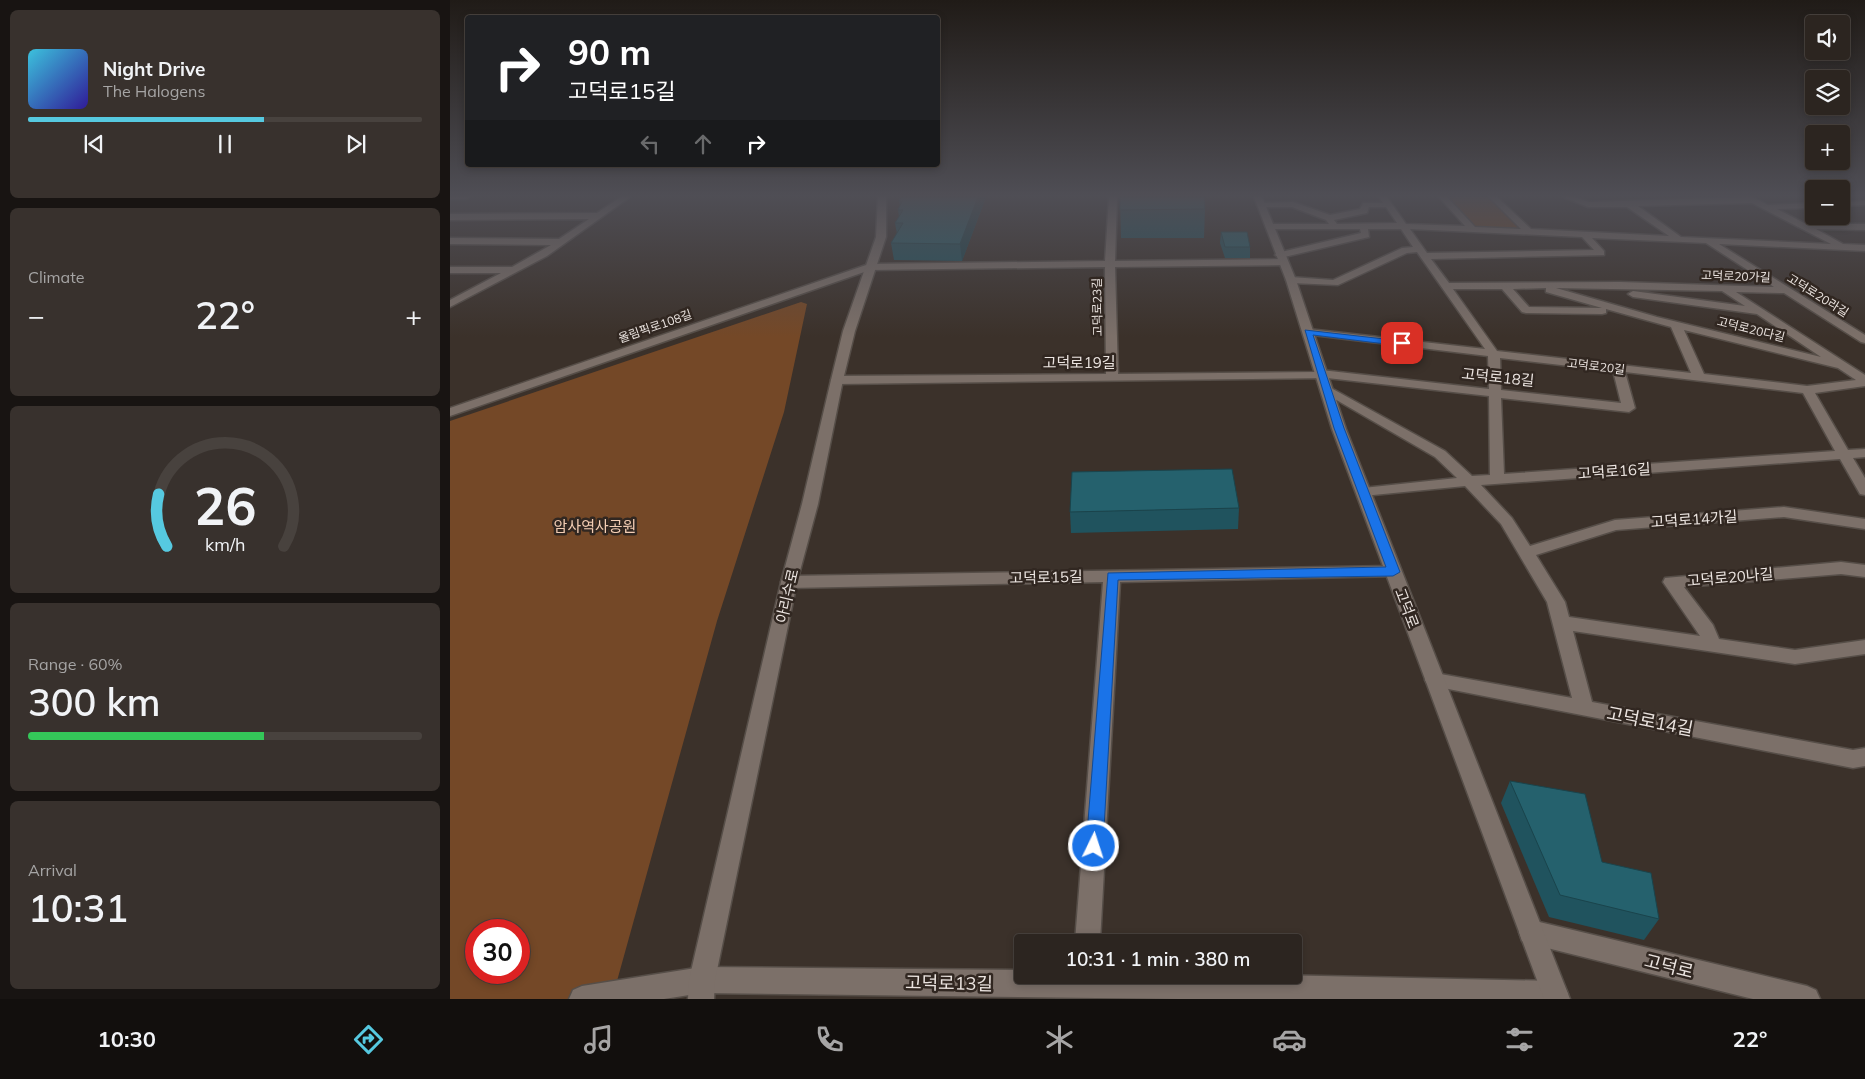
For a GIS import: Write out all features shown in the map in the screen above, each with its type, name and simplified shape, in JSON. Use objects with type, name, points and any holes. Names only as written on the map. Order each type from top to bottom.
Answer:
[{"type":"street","points":[[450,304],[515,270],[558,244]]},
{"type":"street","name":"아리수로","points":[[702,990],[790,582],[810,504],[837,380],[849,332],[869,267],[878,244]]},
{"type":"street","points":[[1110,264],[1111,244]]},
{"type":"street","name":"고덕로","points":[[1276,244],[1291,280],[1323,381],[1363,492],[1556,997]]},
{"type":"street","points":[[1282,259],[1336,244]]},
{"type":"street","points":[[1415,244],[1494,354],[1497,479]]},
{"type":"street","points":[[1291,280],[1334,283],[1405,250],[1422,253],[1601,253],[1593,244]]},
{"type":"street","name":"고덕로20라길","points":[[1714,244],[1865,340]]},
{"type":"street","points":[[1779,244],[1865,248]]},
{"type":"street","points":[[1838,244],[1865,257]]},
{"type":"street","name":"고덕로23길","points":[[869,267],[1110,264],[1282,259]]},
{"type":"street","name":"고덕로23길","points":[[1110,264],[1112,378]]},
{"type":"street","name":"올림픽로108길","points":[[450,412],[869,267]]},
{"type":"street","points":[[450,270],[515,270]]},
{"type":"street","name":"고덕로20다길","points":[[1532,285],[1676,325],[1841,364]]},
{"type":"street","name":"고덕로20가길","points":[[1446,286],[1620,285],[1786,290]]},
{"type":"street","name":"고덕로20다길","points":[[1620,285],[1654,319]]},
{"type":"street","name":"고덕로20다길","points":[[1505,286],[1526,310],[1623,311]]},
{"type":"street","name":"고덕로20다길","points":[[1723,288],[1865,381]]},
{"type":"street","name":"고덕로20다길","points":[[1629,294],[1762,312]]},
{"type":"street","points":[[1676,325],[1699,378]]},
{"type":"street","name":"고덕로20길","points":[[1308,332],[1806,390],[1865,381]]},
{"type":"street","name":"고덕로18길","points":[[1323,381],[1495,393],[1629,408],[1618,368]]},
{"type":"street","name":"고덕로19길","points":[[837,380],[1112,378],[1323,381]]},
{"type":"street","points":[[1323,381],[1440,454],[1508,521],[1556,602],[1584,708]]},
{"type":"street","points":[[1806,390],[1865,491]]},
{"type":"street","name":"고덕로16길","points":[[1363,492],[1469,481],[1865,452]]},
{"type":"street","name":"고덕로14가길","points":[[1526,553],[1615,525],[1784,512],[1865,524]]},
{"type":"street","name":"고덕로20나길","points":[[1712,645],[1707,630],[1670,582],[1841,568],[1865,571]]},
{"type":"street","name":"고덕로15길","points":[[790,582],[1393,572]]},
{"type":"street","points":[[1089,934],[1112,576]]},
{"type":"street","points":[[1563,623],[1795,657],[1865,646]]},
{"type":"street","name":"고덕로14길","points":[[1435,680],[1853,760],[1865,756]]},
{"type":"street","name":"고덕로","points":[[1531,932],[1807,999]]},
{"type":"street","name":"고덕로13길","points":[[582,999],[702,990],[1085,986],[1556,997]]},
{"type":"green space","name":"암사역사공원","points":[[801,302],[807,304],[784,412],[717,621],[612,999],[450,999],[450,421]]},
{"type":"building","points":[[1224,244],[1249,244],[1250,247],[1225,247]]},
{"type":"building","points":[[1232,469],[1239,508],[1070,512],[1072,472]]},
{"type":"building","points":[[1510,781],[1585,794],[1602,862],[1651,873],[1659,919],[1560,895]]},
{"type":"route","points":[[1094,846],[1112,576],[1393,572],[1339,428],[1308,332],[1402,343]]}]
